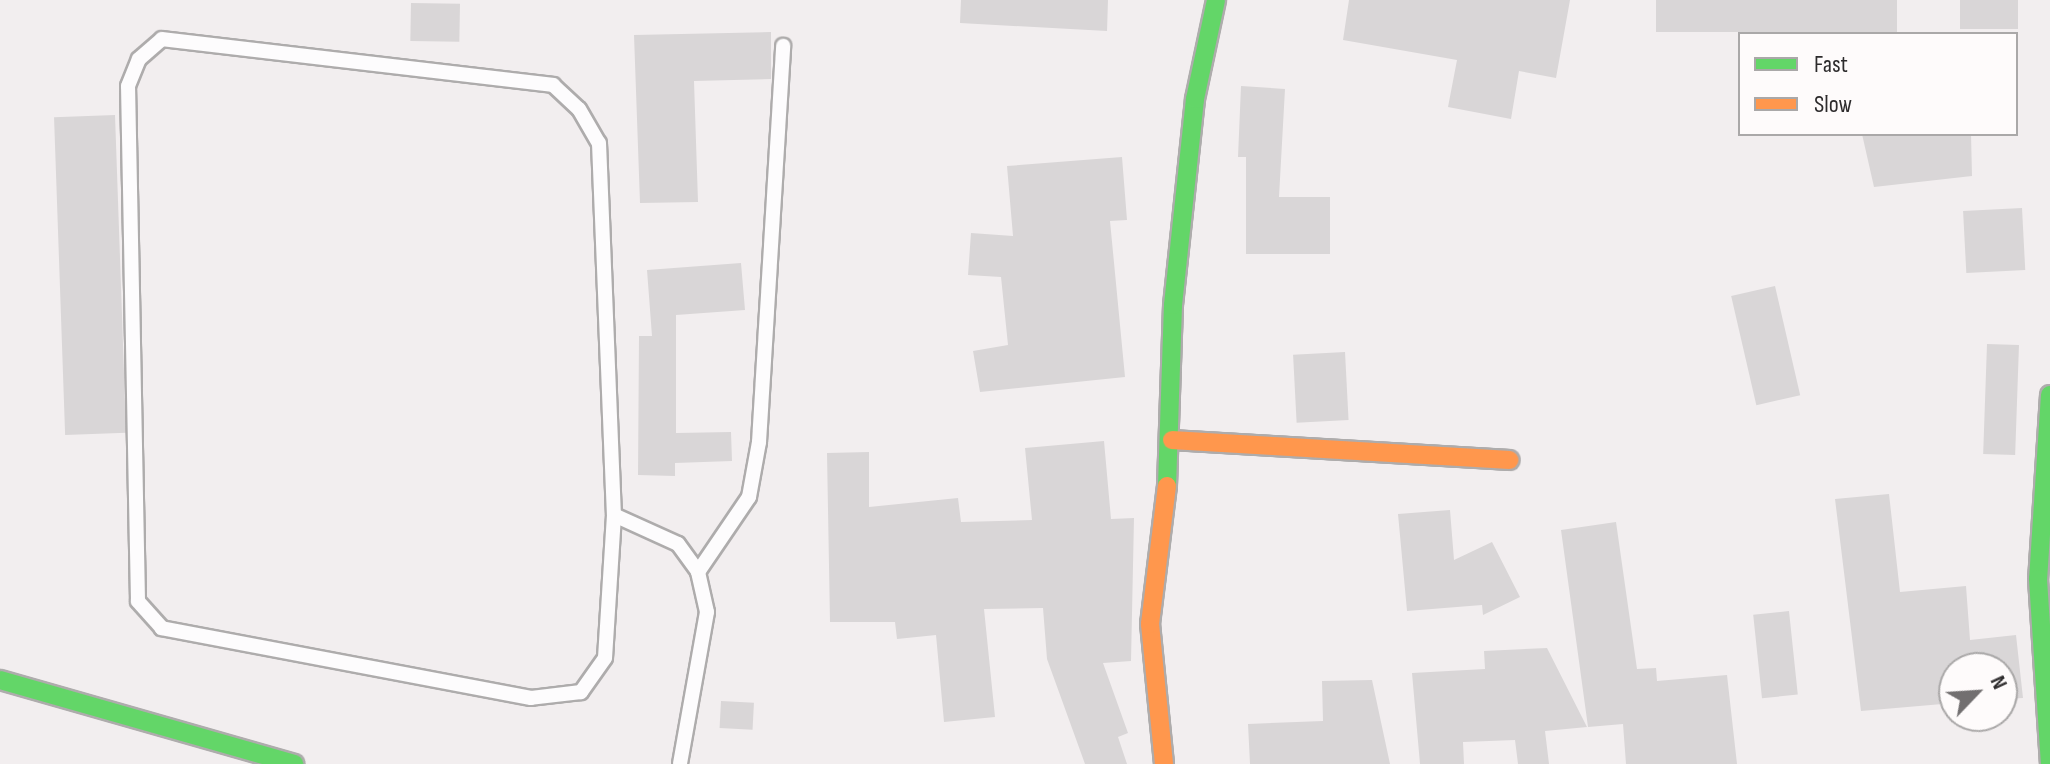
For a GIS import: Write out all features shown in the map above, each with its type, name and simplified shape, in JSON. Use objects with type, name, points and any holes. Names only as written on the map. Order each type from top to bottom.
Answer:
[{"type":"street","points":[[1164,764],[1150,624],[1172,440],[1173,305],[1195,99],[1216,0]]},
{"type":"street","points":[[2050,395],[2038,579],[2050,764]]},
{"type":"street","points":[[1172,440],[1509,460]]},
{"type":"street","points":[[0,680],[294,764]]},
{"type":"lane","points":[[162,39],[553,85],[579,109],[599,143],[614,515],[605,658],[581,692],[531,698],[162,628],[138,601],[133,579],[128,86],[139,59],[162,39]]},
{"type":"lane","points":[[698,572],[749,497],[759,442],[783,46]]},
{"type":"lane","points":[[614,515],[678,544],[698,572],[707,612],[680,764]]},
{"type":"building","points":[[961,0],[1108,0],[1107,31],[960,23]]},
{"type":"building","points":[[1349,0],[1570,0],[1556,78],[1519,71],[1511,119],[1448,107],[1457,60],[1343,40]]},
{"type":"building","points":[[1656,0],[1897,0],[1897,32],[1656,32]]},
{"type":"building","points":[[1960,0],[2018,0],[2018,29],[1960,29]]},
{"type":"building","points":[[411,3],[460,4],[459,42],[410,41]]},
{"type":"building","points":[[771,32],[771,79],[694,81],[698,202],[640,203],[634,35]]},
{"type":"building","points":[[1241,86],[1285,89],[1279,197],[1330,197],[1330,254],[1246,254],[1246,157],[1238,157]]},
{"type":"building","points":[[115,115],[126,433],[65,435],[54,117]]},
{"type":"building","points":[[1862,136],[1971,136],[1972,176],[1874,187]]},
{"type":"building","points":[[1122,157],[1127,220],[1110,221],[1125,377],[980,392],[973,351],[1008,345],[1001,277],[968,275],[971,233],[1013,236],[1007,166]]},
{"type":"building","points":[[2022,208],[2025,270],[1966,273],[1963,211]]},
{"type":"building","points":[[741,263],[745,310],[676,315],[676,433],[731,432],[732,461],[675,463],[675,476],[638,475],[639,336],[652,336],[647,270]]},
{"type":"building","points":[[1775,286],[1800,395],[1756,405],[1731,296]]},
{"type":"building","points":[[1987,344],[2019,345],[2015,455],[1983,454]]},
{"type":"building","points":[[1345,352],[1349,420],[1297,423],[1293,355]]},
{"type":"building","points":[[1104,441],[1111,519],[1134,518],[1131,661],[1103,663],[1128,733],[1118,737],[1127,764],[1085,764],[1047,659],[1043,608],[984,609],[995,717],[944,722],[936,635],[897,639],[895,622],[830,622],[827,453],[869,452],[869,507],[958,498],[961,522],[1032,520],[1025,448]]},
{"type":"building","points":[[1889,494],[1900,592],[1966,586],[1970,640],[2016,635],[2018,652],[1938,652],[1938,704],[1861,711],[1835,499]]},
{"type":"building","points":[[1450,510],[1454,560],[1492,542],[1520,597],[1483,615],[1482,605],[1407,611],[1398,514]]},
{"type":"building","points":[[1616,522],[1637,669],[1656,668],[1657,681],[1727,675],[1737,764],[1626,764],[1623,724],[1588,727],[1561,530]]},
{"type":"building","points":[[1789,611],[1798,695],[1762,698],[1753,615]]},
{"type":"building","points":[[1547,648],[1587,727],[1545,731],[1549,764],[1518,764],[1515,740],[1463,742],[1464,764],[1420,764],[1412,673],[1485,669],[1484,651]]},
{"type":"building","points":[[2018,653],[2023,698],[2018,698]]},
{"type":"building","points":[[1372,680],[1390,764],[1250,764],[1248,724],[1323,721],[1322,681]]},
{"type":"building","points":[[721,701],[754,703],[753,730],[720,728]]},
{"type":"traffic: fast","points":[[1167,486],[1173,305],[1195,99],[1216,0]]},
{"type":"traffic: fast","points":[[2050,395],[2038,579],[2050,764]]},
{"type":"traffic: fast","points":[[0,680],[294,764]]},
{"type":"traffic: slow","points":[[1172,440],[1509,460]]},
{"type":"traffic: slow","points":[[1164,764],[1150,624],[1167,486]]}]
